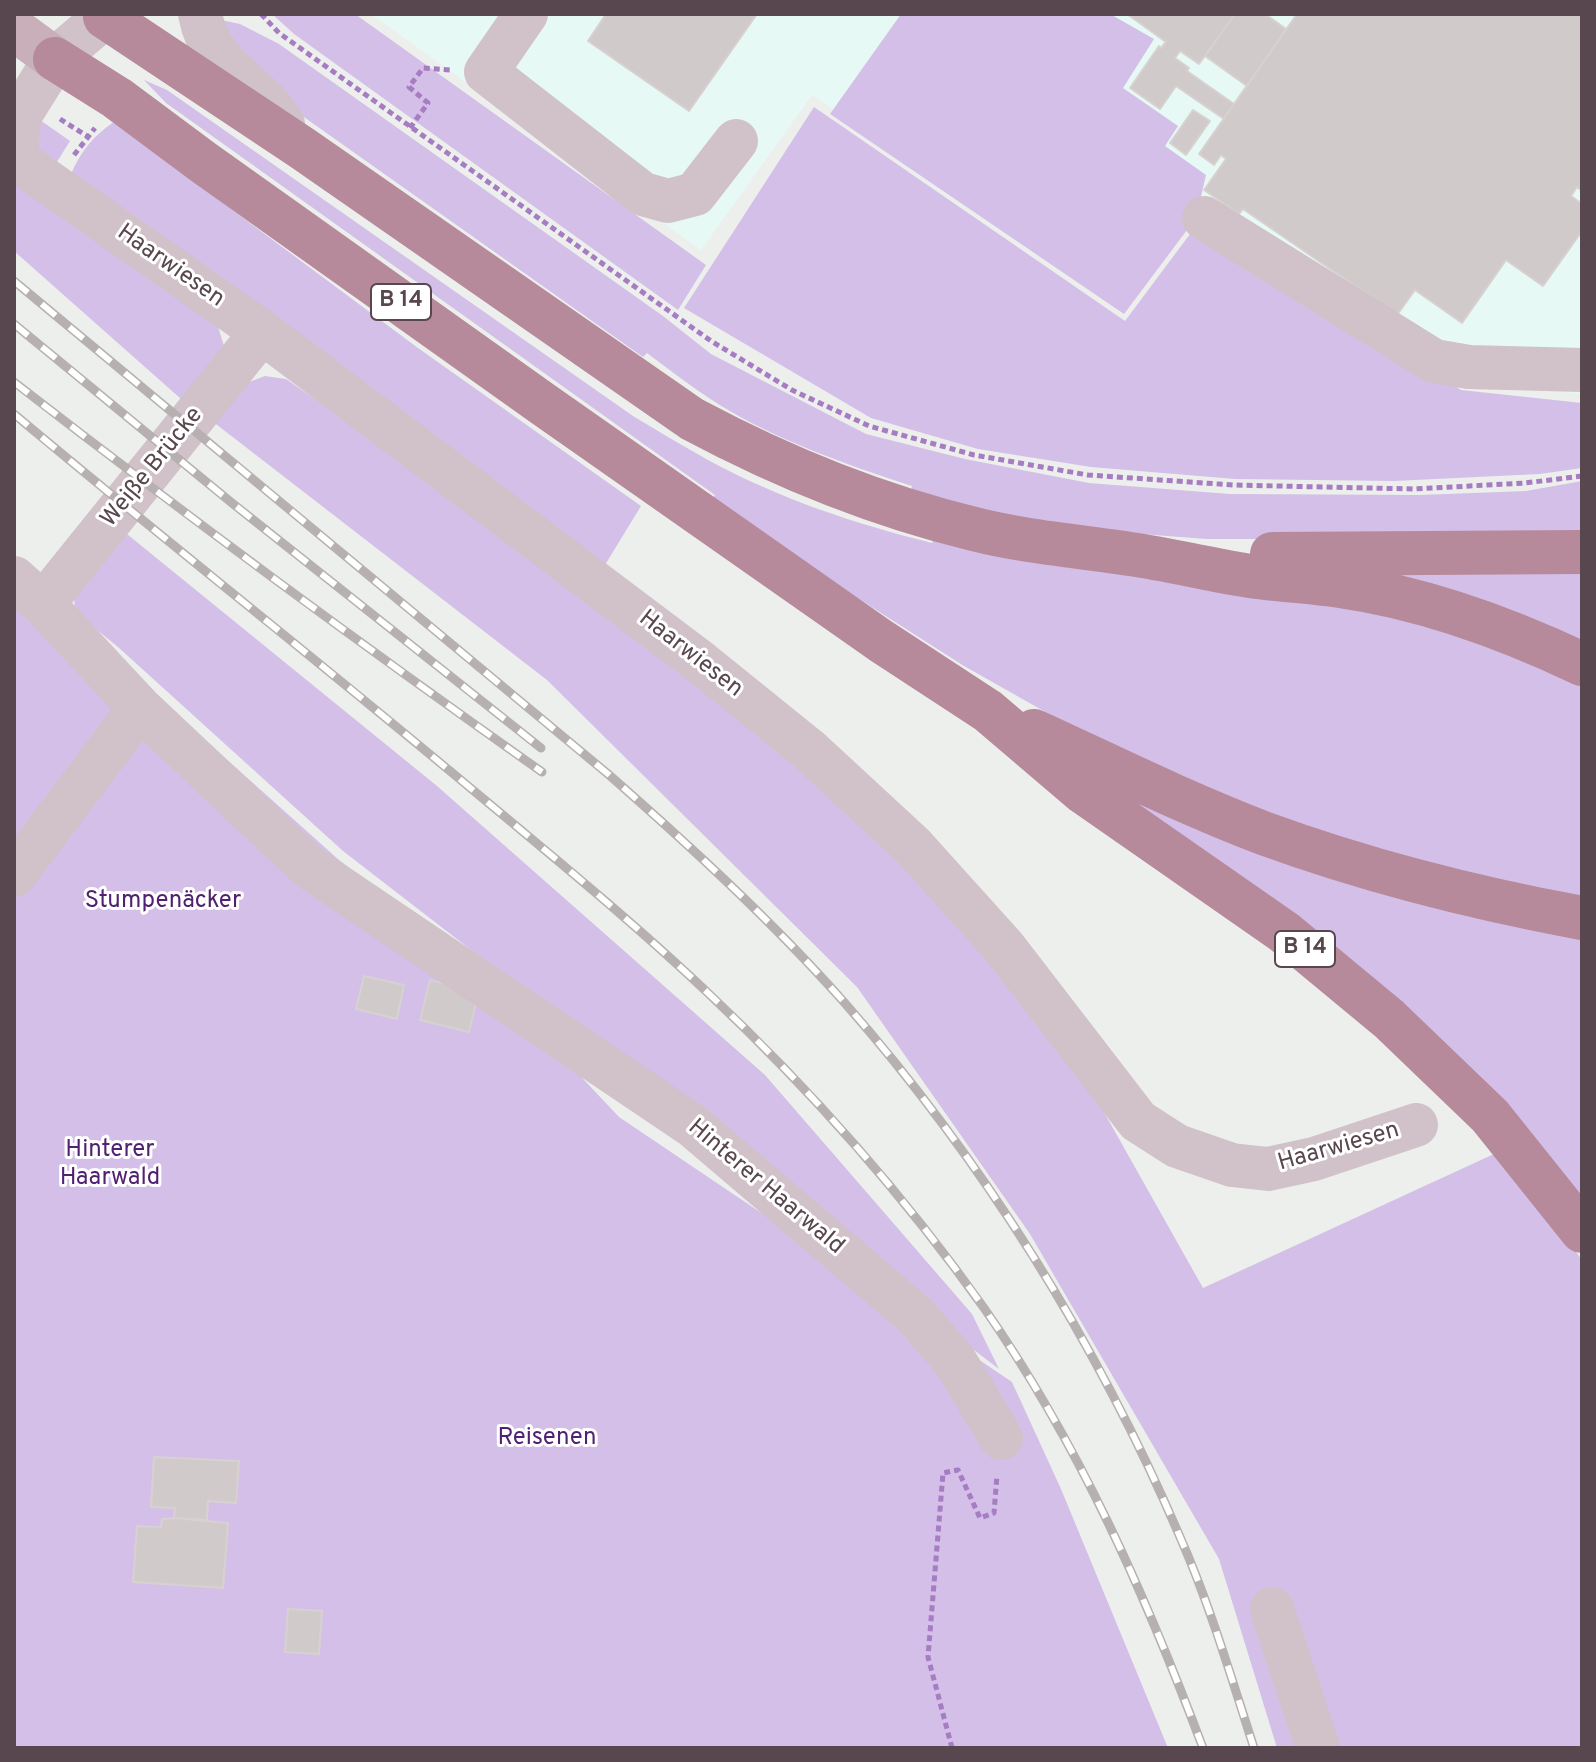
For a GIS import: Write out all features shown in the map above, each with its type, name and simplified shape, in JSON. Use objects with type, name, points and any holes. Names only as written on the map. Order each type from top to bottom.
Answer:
[{"type":"highway","points":[[95,15],[302,148],[692,419],[759,455],[872,499],[977,530],[1133,554],[1240,575],[1342,586],[1480,620],[1582,664]]},
{"type":"highway","name":"B 14","points":[[55,59],[117,98],[517,386],[881,641],[988,711],[1083,792],[1284,932],[1389,1019],[1490,1116],[1582,1231]]},
{"type":"highway","points":[[1133,554],[1582,552]]},
{"type":"highway","name":"B 14","points":[[988,711],[1264,833],[1461,894],[1582,918]]},
{"type":"main road","points":[[14,29],[55,59]]},
{"type":"street","points":[[200,14],[203,30],[222,62],[265,100],[302,148]]},
{"type":"street","points":[[526,14],[486,72],[643,194],[668,201],[695,194],[736,141]]},
{"type":"street","name":"Haarwiesen","points":[[95,15],[55,59],[20,115],[16,144],[24,165],[255,341],[699,661],[808,749],[913,846],[994,936],[1138,1121],[1177,1146],[1232,1165],[1268,1169],[1314,1159],[1416,1125]]},
{"type":"street","points":[[1204,218],[1434,361],[1469,367],[1582,370]]},
{"type":"street","name":"Weiße Brücke","points":[[37,591],[255,341]]},
{"type":"street","name":"Hinterer Haarwald","points":[[37,591],[140,708],[309,867],[693,1126],[915,1315],[955,1361],[1001,1438]]},
{"type":"street","points":[[14,875],[140,708]]},
{"type":"street","points":[[1272,1609],[1318,1748]]},
{"type":"path","points":[[261,14],[279,33],[711,341],[792,390],[869,426],[974,455],[1088,475],[1233,485],[1414,489],[1525,483],[1582,476]]},
{"type":"path","points":[[410,128],[428,103],[409,87],[423,68]]},
{"type":"path","points":[[952,1748],[928,1657],[943,1473],[958,1470],[980,1518],[994,1513],[1001,1438]]},
{"type":"shaded area","points":[[371,14],[1582,14],[1582,394],[1465,380],[1199,203],[1123,308],[812,95],[701,250]]},
{"type":"green space","points":[[272,14],[355,14],[706,265],[678,310],[294,34]]},
{"type":"green space","points":[[901,14],[1110,14],[1154,39],[1123,88],[1178,126],[1165,146],[1206,175],[1196,218],[1124,314],[830,114]]},
{"type":"green space","points":[[216,19],[240,24],[279,44],[663,316],[711,354],[866,434],[965,459],[1089,483],[1230,494],[1420,495],[1526,491],[1582,481],[1582,539],[1207,539],[1114,532],[1035,521],[911,492],[912,486],[788,440],[740,417],[647,353],[643,357],[277,98]]},
{"type":"green space","points":[[144,80],[167,90],[633,416],[708,460],[789,498],[932,543],[934,539],[1403,614],[1582,679],[1582,905],[1331,842],[1065,723],[964,666],[856,597],[713,498],[715,495],[166,103]]},
{"type":"green space","points":[[814,107],[1125,321],[1202,218],[1461,390],[1582,403],[1582,468],[1540,474],[1394,481],[1235,479],[1091,467],[978,449],[871,418],[684,308]]},
{"type":"green space","points":[[40,120],[70,141],[50,173],[39,162],[35,126]]},
{"type":"green space","points":[[114,122],[418,348],[641,506],[597,578],[71,174],[89,144]]},
{"type":"green space","points":[[14,168],[214,314],[224,346],[189,406],[14,251]]},
{"type":"green space","points":[[265,376],[286,379],[753,703],[1004,952],[1078,1066],[1203,1288],[1494,1154],[1557,1226],[1582,1260],[1582,1748],[1277,1748],[1219,1559],[1030,1234],[857,987],[547,680],[212,421],[249,382]]},
{"type":"green space","points":[[122,530],[437,786],[765,1075],[972,1314],[999,1369],[900,1294],[779,1188],[343,851],[118,647],[75,612],[74,594]]},
{"type":"green space","points":[[1356,566],[1582,566],[1582,651]]},
{"type":"green space","name":"Reisenen","points":[[14,569],[339,860],[472,961],[619,1117],[1012,1382],[1061,1489],[1168,1748],[14,1748]]},
{"type":"green space","points":[[1114,789],[1582,933],[1582,1197]]},
{"type":"building","points":[[606,14],[757,14],[689,111],[588,41]]},
{"type":"building","points":[[1127,14],[1235,14],[1199,64],[1180,51],[1175,58],[1189,68],[1187,71],[1234,104],[1224,119],[1176,86],[1160,109],[1130,88],[1159,46],[1161,48],[1166,42]]},
{"type":"building","points":[[1235,14],[1265,14],[1286,29],[1247,86],[1205,56]]},
{"type":"building","points":[[1297,14],[1582,14],[1582,191],[1577,187],[1571,196],[1582,204],[1582,231],[1543,286],[1506,260],[1462,323],[1415,290],[1397,315],[1243,209],[1239,214],[1204,190],[1226,159],[1221,155],[1214,165],[1199,154]]},
{"type":"building","points":[[1193,110],[1210,121],[1186,155],[1170,143]]},
{"type":"building","points":[[364,976],[404,985],[397,1019],[356,1009]]},
{"type":"building","points":[[430,980],[479,992],[469,1032],[420,1020]]},
{"type":"building","points":[[154,1457],[239,1461],[236,1503],[208,1501],[207,1520],[174,1518],[175,1508],[151,1507]]},
{"type":"building","points":[[162,1519],[228,1523],[223,1588],[133,1582],[137,1526],[161,1527]]},
{"type":"building","points":[[288,1609],[322,1611],[319,1654],[285,1652]]},
{"type":"railway","points":[[14,281],[608,774],[729,884],[843,1001],[943,1125],[989,1189],[1074,1324],[1112,1394],[1180,1537],[1211,1615],[1254,1748]]},
{"type":"railway","points":[[14,324],[232,503],[541,748]]},
{"type":"railway","points":[[14,382],[276,580],[542,772]]},
{"type":"railway","points":[[14,414],[624,917],[746,1029],[854,1144],[921,1224],[984,1308],[1050,1412],[1080,1466],[1133,1577],[1203,1748]]},
{"type":"park label","name":"Stumpenäcker","points":[[163,902]]}]
